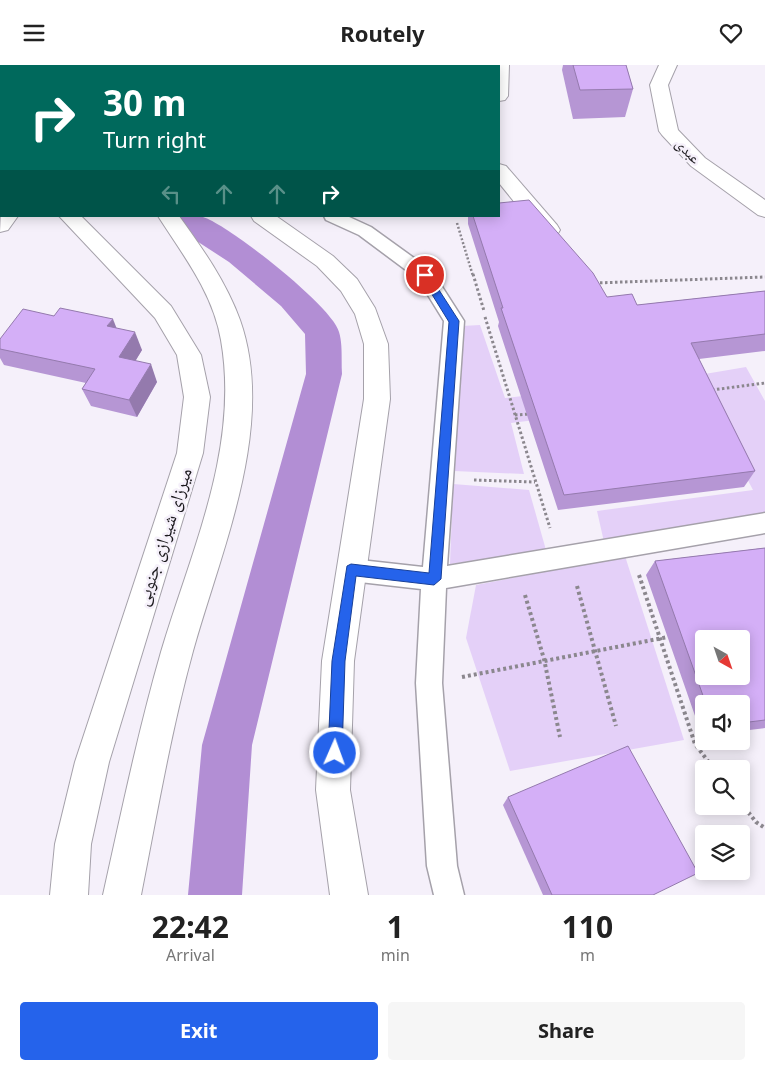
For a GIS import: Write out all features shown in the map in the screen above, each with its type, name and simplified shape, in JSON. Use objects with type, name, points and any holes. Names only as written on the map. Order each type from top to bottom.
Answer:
[{"type":"main road","name":"عبدی","points":[[668,65],[659,85],[670,131],[698,163],[765,210]]},
{"type":"main road","points":[[500,171],[594,283]]},
{"type":"main road","name":"میرزای شیرازی جنوبی","points":[[69,895],[73,844],[92,762],[190,453],[197,397],[190,355],[162,312],[70,217]]},
{"type":"main road","points":[[122,895],[142,798],[177,652],[221,508],[237,433],[238,377],[233,339],[218,295],[200,262],[169,217]]},
{"type":"main road","points":[[262,217],[325,261],[349,285],[367,314],[376,344],[377,399],[338,661],[333,790],[349,895]]},
{"type":"lane","points":[[334,217],[365,231],[425,275],[454,321],[434,579],[429,683],[442,866],[449,895]]},
{"type":"lane","points":[[351,570],[434,579],[765,523]]},
{"type":"path","points":[[457,223],[559,558]]},
{"type":"path","points":[[594,283],[765,277]]},
{"type":"path","points":[[707,391],[765,383]]},
{"type":"path","points":[[515,415],[535,413]]},
{"type":"path","points":[[443,479],[536,482]]},
{"type":"path","points":[[629,546],[694,744],[707,760]]},
{"type":"path","points":[[575,578],[616,726]]},
{"type":"path","points":[[524,592],[544,659],[560,737]]},
{"type":"path","points":[[477,674],[544,659],[668,637]]},
{"type":"path","points":[[750,814],[756,822],[765,828]]},
{"type":"shaded area","points":[[480,325],[505,398],[693,376],[746,367],[765,401],[765,515],[604,542],[597,511],[753,490],[705,399],[511,423],[524,474],[454,471],[462,326]]},
{"type":"shaded area","points":[[453,484],[529,490],[546,550],[450,564]]},
{"type":"shaded area","points":[[625,556],[684,740],[510,771],[466,638],[476,585]]},
{"type":"building","points":[[573,65],[626,65],[633,89],[580,90]]},
{"type":"building","points":[[529,200],[593,273],[607,297],[632,294],[637,305],[765,291],[765,334],[691,343],[755,471],[564,495],[501,308],[503,308],[473,217],[500,217],[500,203]]},
{"type":"building","points":[[60,308],[113,319],[107,326],[135,332],[119,357],[151,364],[129,400],[82,389],[95,369],[0,349],[0,339],[23,309],[54,316]]},
{"type":"building","points":[[765,548],[765,720],[750,722],[750,695],[703,695],[699,685],[750,685],[750,630],[695,630],[695,673],[655,561]]},
{"type":"building","points":[[628,746],[695,868],[695,874],[653,895],[552,895],[508,797]]},
{"type":"waterway","points":[[182,217],[240,254],[293,298],[322,331],[324,374],[227,745],[215,895]]},
{"type":"route","points":[[335,753],[338,661],[351,570],[434,579],[454,321],[425,275]]}]
